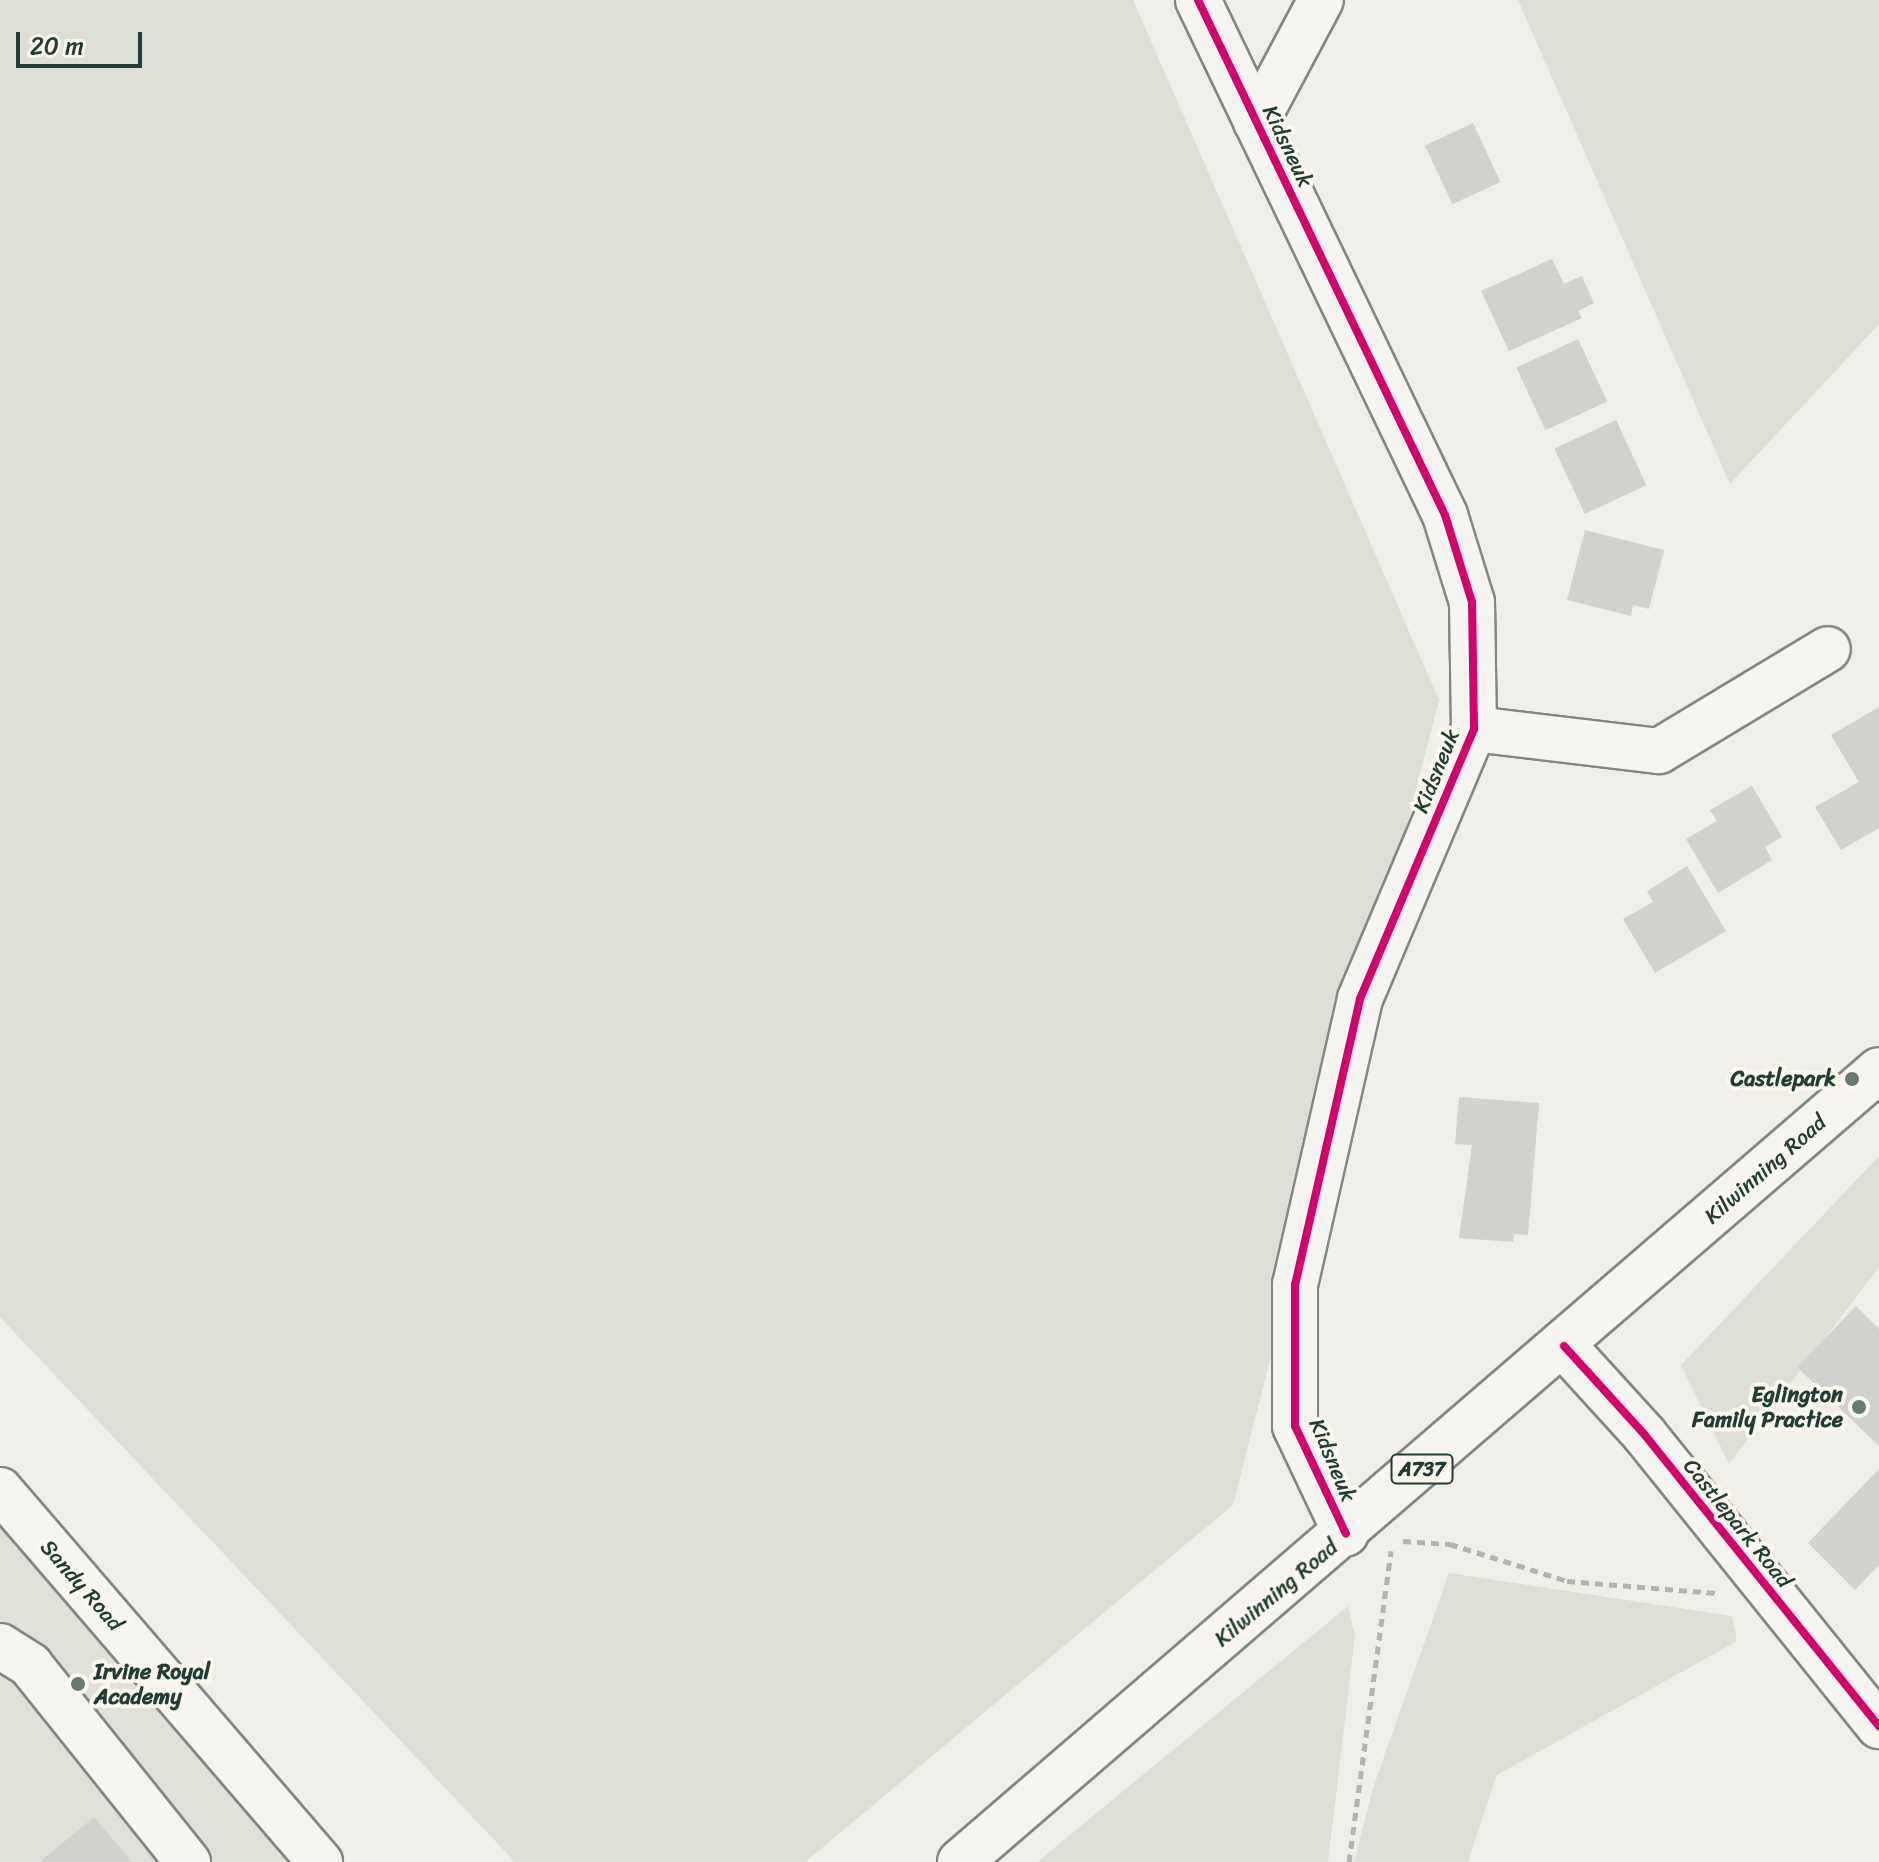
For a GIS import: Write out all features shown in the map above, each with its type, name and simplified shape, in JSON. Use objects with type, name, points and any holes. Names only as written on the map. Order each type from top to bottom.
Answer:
[{"type":"street","name":"Kidsneuk","points":[[1198,0],[1445,515],[1472,602],[1474,729],[1360,999],[1295,1284],[1295,1426],[1346,1534]]},
{"type":"street","points":[[1256,122],[1321,0]]},
{"type":"street","points":[[1474,729],[1659,751],[1828,649]]},
{"type":"street","name":"Kilwinning Road","points":[[960,1862],[1346,1534],[1879,1070]]},
{"type":"street","name":"Castlepark Road","points":[[1564,1346],[1644,1434],[1879,1726]]},
{"type":"street","name":"Sandy Road","points":[[0,1490],[320,1862]]},
{"type":"street","points":[[0,1646],[30,1665],[188,1862]]},
{"type":"path","points":[[1403,1541],[1450,1544],[1567,1581],[1732,1594]]},
{"type":"path","points":[[1349,1862],[1391,1551]]},
{"type":"shaded area","points":[[0,0],[1133,0],[1439,700],[1233,1505],[805,1862],[515,1862],[0,1317]]},
{"type":"shaded area","points":[[1518,0],[1879,0],[1879,324],[1730,484]]},
{"type":"shaded area","points":[[1879,1156],[1879,1267],[1729,1464],[1681,1365]]},
{"type":"shaded area","name":"Irvine Royal Academy","points":[[0,1506],[313,1862],[0,1862]]},
{"type":"shaded area","points":[[1449,1573],[1732,1616],[1737,1641],[1497,1775],[1468,1862],[1354,1862],[1373,1788]]},
{"type":"shaded area","points":[[1348,1606],[1355,1636],[1328,1862],[1037,1862]]},
{"type":"building","points":[[1473,123],[1500,182],[1452,204],[1425,145]]},
{"type":"building","points":[[1552,259],[1564,284],[1582,276],[1594,303],[1578,311],[1582,318],[1509,351],[1481,291]]},
{"type":"building","points":[[1578,339],[1607,402],[1546,430],[1516,368]]},
{"type":"building","points":[[1616,420],[1646,485],[1585,514],[1554,449]]},
{"type":"building","points":[[1585,530],[1664,550],[1649,609],[1633,605],[1631,616],[1567,600]]},
{"type":"building","points":[[1879,707],[1879,828],[1841,850],[1815,807],[1859,782],[1831,735]]},
{"type":"building","points":[[1752,786],[1782,837],[1765,847],[1772,860],[1718,893],[1686,839],[1717,821],[1710,810]]},
{"type":"building","points":[[1687,866],[1726,931],[1655,973],[1623,919],[1653,902],[1647,891]]},
{"type":"building","points":[[1459,1097],[1539,1103],[1528,1235],[1514,1234],[1513,1242],[1459,1238],[1472,1145],[1455,1144]]},
{"type":"building","name":"Eglington Family Practice","points":[[1856,1306],[1879,1329],[1879,1446],[1797,1367]]},
{"type":"building","name":"Eglington Family Practice","points":[[1879,1469],[1879,1565],[1855,1590],[1808,1543]]},
{"type":"building","points":[[94,1817],[132,1862],[40,1862]]},
{"type":"cycle path","points":[[1198,0],[1445,515],[1472,602],[1474,729],[1360,999],[1295,1284],[1295,1426],[1346,1534]]},
{"type":"cycle path","points":[[1564,1346],[1644,1434],[1879,1726]]},
{"type":"place","name":"Castlepark","points":[[1852,1079]]},
{"type":"place","name":"Eglington Family Practice","points":[[1859,1407]]},
{"type":"place","name":"Irvine Royal Academy","points":[[78,1684]]}]
